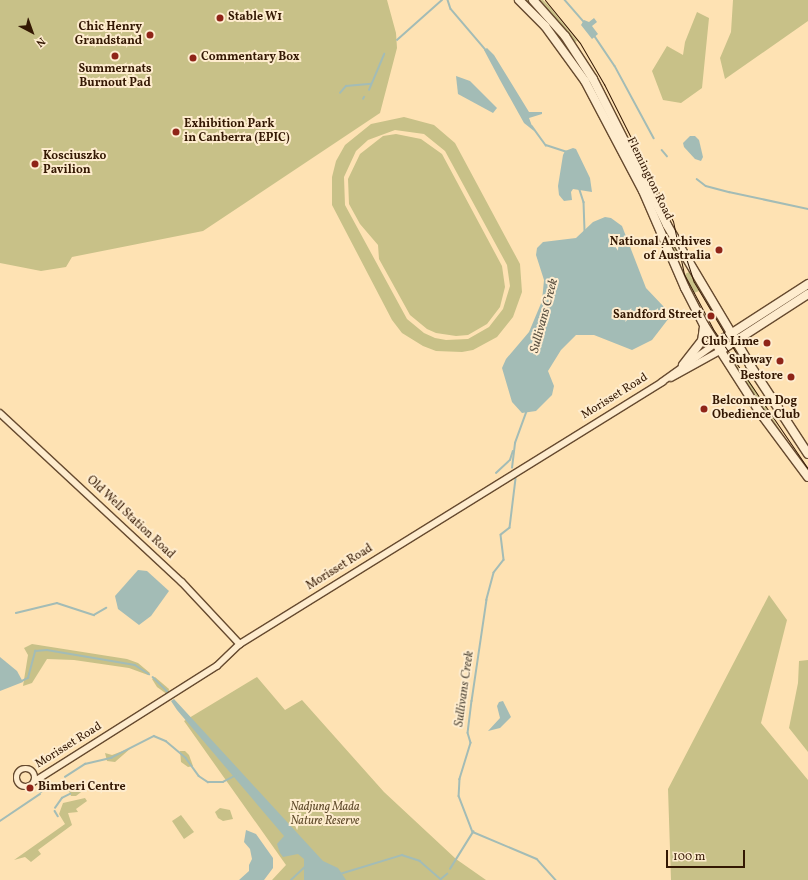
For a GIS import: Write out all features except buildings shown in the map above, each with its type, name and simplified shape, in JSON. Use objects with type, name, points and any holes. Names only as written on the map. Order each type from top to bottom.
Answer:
[{"type":"main road","name":"Flemington Road","points":[[520,0],[545,26],[585,81],[643,191],[685,288],[704,325],[759,411],[808,477]]},
{"type":"main road","name":"Flemington Road","points":[[533,0],[565,36],[593,80],[667,225],[733,336],[808,454]]},
{"type":"main road","points":[[718,347],[808,284]]},
{"type":"main road","points":[[733,336],[808,294]]},
{"type":"main road","points":[[683,365],[702,340],[704,325]]},
{"type":"street","name":"Morisset Road","points":[[662,382],[683,365],[718,347]]},
{"type":"street","name":"Morisset Road","points":[[35,781],[217,666],[240,644],[718,347]]},
{"type":"street","name":"Old Well Station Road","points":[[0,413],[182,582],[240,644]]},
{"type":"green space","name":"Exhibition Park in Canberra (EPIC)","points":[[0,0],[387,0],[396,33],[397,48],[380,113],[203,231],[72,257],[66,267],[41,271],[0,263]]},
{"type":"green space","points":[[524,0],[529,0],[560,35],[589,77],[677,247],[677,262],[592,86],[559,39]]},
{"type":"green space","points":[[539,0],[543,0],[549,6],[577,41],[575,42]]},
{"type":"green space","points":[[733,0],[808,0],[808,21],[725,79],[720,58],[731,32]]},
{"type":"green space","points":[[697,12],[709,18],[702,88],[681,103],[663,100],[652,71],[667,46],[683,55],[685,42]]},
{"type":"green space","points":[[404,117],[434,125],[455,143],[520,264],[522,292],[513,317],[497,337],[473,350],[462,352],[436,351],[423,346],[402,333],[392,320],[332,205],[332,177],[336,161],[345,145],[371,124]],"holes":[[[395,130],[424,134],[445,151],[507,265],[510,286],[503,309],[489,327],[468,339],[446,340],[435,338],[424,333],[407,319],[345,205],[344,177],[356,151],[368,140]]]},
{"type":"green space","points":[[396,134],[421,139],[442,154],[502,266],[505,287],[500,307],[487,324],[468,335],[456,336],[436,333],[427,329],[410,315],[379,259],[378,245],[360,224],[349,204],[348,179],[360,154],[383,136]]},
{"type":"green space","points":[[689,272],[699,291],[694,293],[685,274]]},
{"type":"green space","points":[[734,362],[752,385],[795,454],[741,376]]},
{"type":"green space","points":[[769,595],[787,620],[761,723],[808,780],[808,880],[671,880],[668,789]]},
{"type":"green space","points":[[32,644],[127,659],[138,663],[150,673],[148,675],[129,668],[74,660],[47,659],[32,683],[23,686],[28,655],[24,648]]},
{"type":"green space","points":[[808,660],[808,752],[789,728],[798,683],[799,661]]},
{"type":"green space","points":[[155,677],[169,689],[168,695],[157,687],[152,679]]},
{"type":"green space","name":"Nadjung Mada Nature Reserve","points":[[257,677],[285,710],[302,700],[384,792],[456,859],[486,880],[272,880],[286,865],[184,721]]},
{"type":"green space","points":[[131,748],[115,762],[107,761],[105,753],[112,755]]},
{"type":"green space","points":[[180,751],[185,751],[189,755],[193,766],[188,767],[181,762]]},
{"type":"green space","points":[[78,785],[84,785],[85,789],[76,796],[71,796],[69,791]]},
{"type":"green space","points":[[85,798],[87,801],[76,809],[78,812],[68,813],[72,825],[38,850],[41,854],[31,862],[25,857],[14,860],[65,824],[59,814],[63,803]]},
{"type":"green space","points":[[220,808],[230,810],[233,819],[223,821],[218,818],[215,812]]},
{"type":"green space","points":[[181,815],[194,832],[184,839],[172,821]]},
{"type":"water","points":[[594,18],[597,22],[592,26],[598,34],[592,39],[581,25],[584,20],[589,22]]},
{"type":"water","points":[[487,48],[494,55],[529,112],[542,112],[542,114],[529,118],[534,131],[524,123],[484,50]]},
{"type":"water","points":[[456,76],[470,81],[497,108],[493,113],[458,94]]},
{"type":"water","points":[[690,136],[695,136],[699,140],[703,157],[701,161],[695,159],[684,147],[683,143]]},
{"type":"water","points":[[573,148],[576,149],[590,178],[592,192],[573,189],[571,192],[572,200],[564,201],[559,195],[558,186],[563,155],[565,151]]},
{"type":"water","points":[[605,217],[611,218],[622,226],[646,288],[664,307],[669,318],[652,340],[632,350],[594,335],[576,335],[561,350],[548,371],[554,386],[552,395],[536,411],[522,413],[512,402],[502,368],[506,359],[529,332],[542,301],[544,280],[536,255],[537,248],[543,242],[576,238],[593,222]]},
{"type":"water","points":[[138,570],[147,571],[169,591],[151,616],[139,625],[118,609],[115,596]]},
{"type":"water","points":[[0,657],[17,671],[23,682],[0,691]]},
{"type":"water","points":[[174,699],[323,861],[338,868],[346,880],[304,880],[304,859],[298,854],[283,857],[277,844],[284,836],[177,710],[171,701]]},
{"type":"water","points":[[503,701],[511,717],[500,728],[488,731],[500,718],[497,706],[499,702]]},
{"type":"water","points":[[246,830],[256,834],[273,858],[273,868],[264,880],[239,880],[249,871],[249,865],[252,859],[250,849],[244,842]]},
{"type":"waterway","points":[[397,40],[442,0]]},
{"type":"waterway","name":"Sullivans Creek","points":[[448,0],[451,9],[486,50]]},
{"type":"waterway","points":[[565,0],[584,22]]},
{"type":"waterway","points":[[594,35],[615,66],[654,138]]},
{"type":"waterway","points":[[369,90],[384,54]]},
{"type":"waterway","points":[[340,93],[346,86],[371,84]]},
{"type":"waterway","name":"Sullivans Creek","points":[[532,126],[546,145],[567,152]]},
{"type":"waterway","points":[[662,150],[667,156]]},
{"type":"waterway","points":[[697,179],[706,186],[808,209]]},
{"type":"waterway","name":"Sullivans Creek","points":[[579,187],[584,202],[585,233]]},
{"type":"waterway","name":"Sullivans Creek","points":[[512,468],[515,443],[526,412]]},
{"type":"waterway","points":[[496,473],[510,460],[513,451]]},
{"type":"waterway","name":"Sullivans Creek","points":[[516,479],[510,528],[501,535],[504,560],[494,573],[487,600],[468,733],[471,743],[460,779],[459,796],[473,832],[537,859],[556,880]]},
{"type":"waterway","points":[[16,613],[57,603],[94,615],[106,608]]},
{"type":"waterway","points":[[22,681],[28,678],[35,651],[47,650],[135,665],[149,674]]},
{"type":"waterway","points":[[153,677],[169,693]]},
{"type":"waterway","points":[[65,777],[85,764],[111,758],[154,736],[166,741],[186,758],[199,776],[208,782],[223,782],[237,775]]},
{"type":"waterway","points":[[41,792],[53,785]]},
{"type":"waterway","points":[[0,821],[40,794]]},
{"type":"waterway","points":[[55,808],[62,798],[70,794]]},
{"type":"waterway","points":[[55,811],[58,816]]},
{"type":"waterway","points":[[450,869],[473,832]]},
{"type":"waterway","points":[[340,874],[402,855],[420,861],[441,879],[447,874]]},
{"type":"waterway","points":[[291,880],[304,868]]},
{"type":"tram line","points":[[545,0],[580,43],[604,84],[673,221],[684,274],[713,329],[808,469]]},
{"type":"tram line","points":[[686,258],[694,282],[738,356]]},
{"type":"place","name":"Stable W1","points":[[220,18]]},
{"type":"place","name":"Chic Henry Grandstand","points":[[150,35]]},
{"type":"place","name":"Summernats Burnout Pad","points":[[115,56]]},
{"type":"place","name":"Commentary Box","points":[[193,58]]},
{"type":"place","name":"Exhibition Park in Canberra (EPIC)","points":[[176,132]]},
{"type":"place","name":"Kosciuszko Pavilion","points":[[35,164]]},
{"type":"place","name":"National Archives of Australia","points":[[719,250]]},
{"type":"place","name":"Sandford Street","points":[[711,316]]},
{"type":"place","name":"Club Lime","points":[[767,343]]},
{"type":"place","name":"Subway","points":[[780,361]]},
{"type":"place","name":"Bestore","points":[[791,377]]},
{"type":"place","name":"Belconnen Dog Obedience Club","points":[[704,409]]},
{"type":"place","name":"Bimberi Centre","points":[[30,788]]}]
